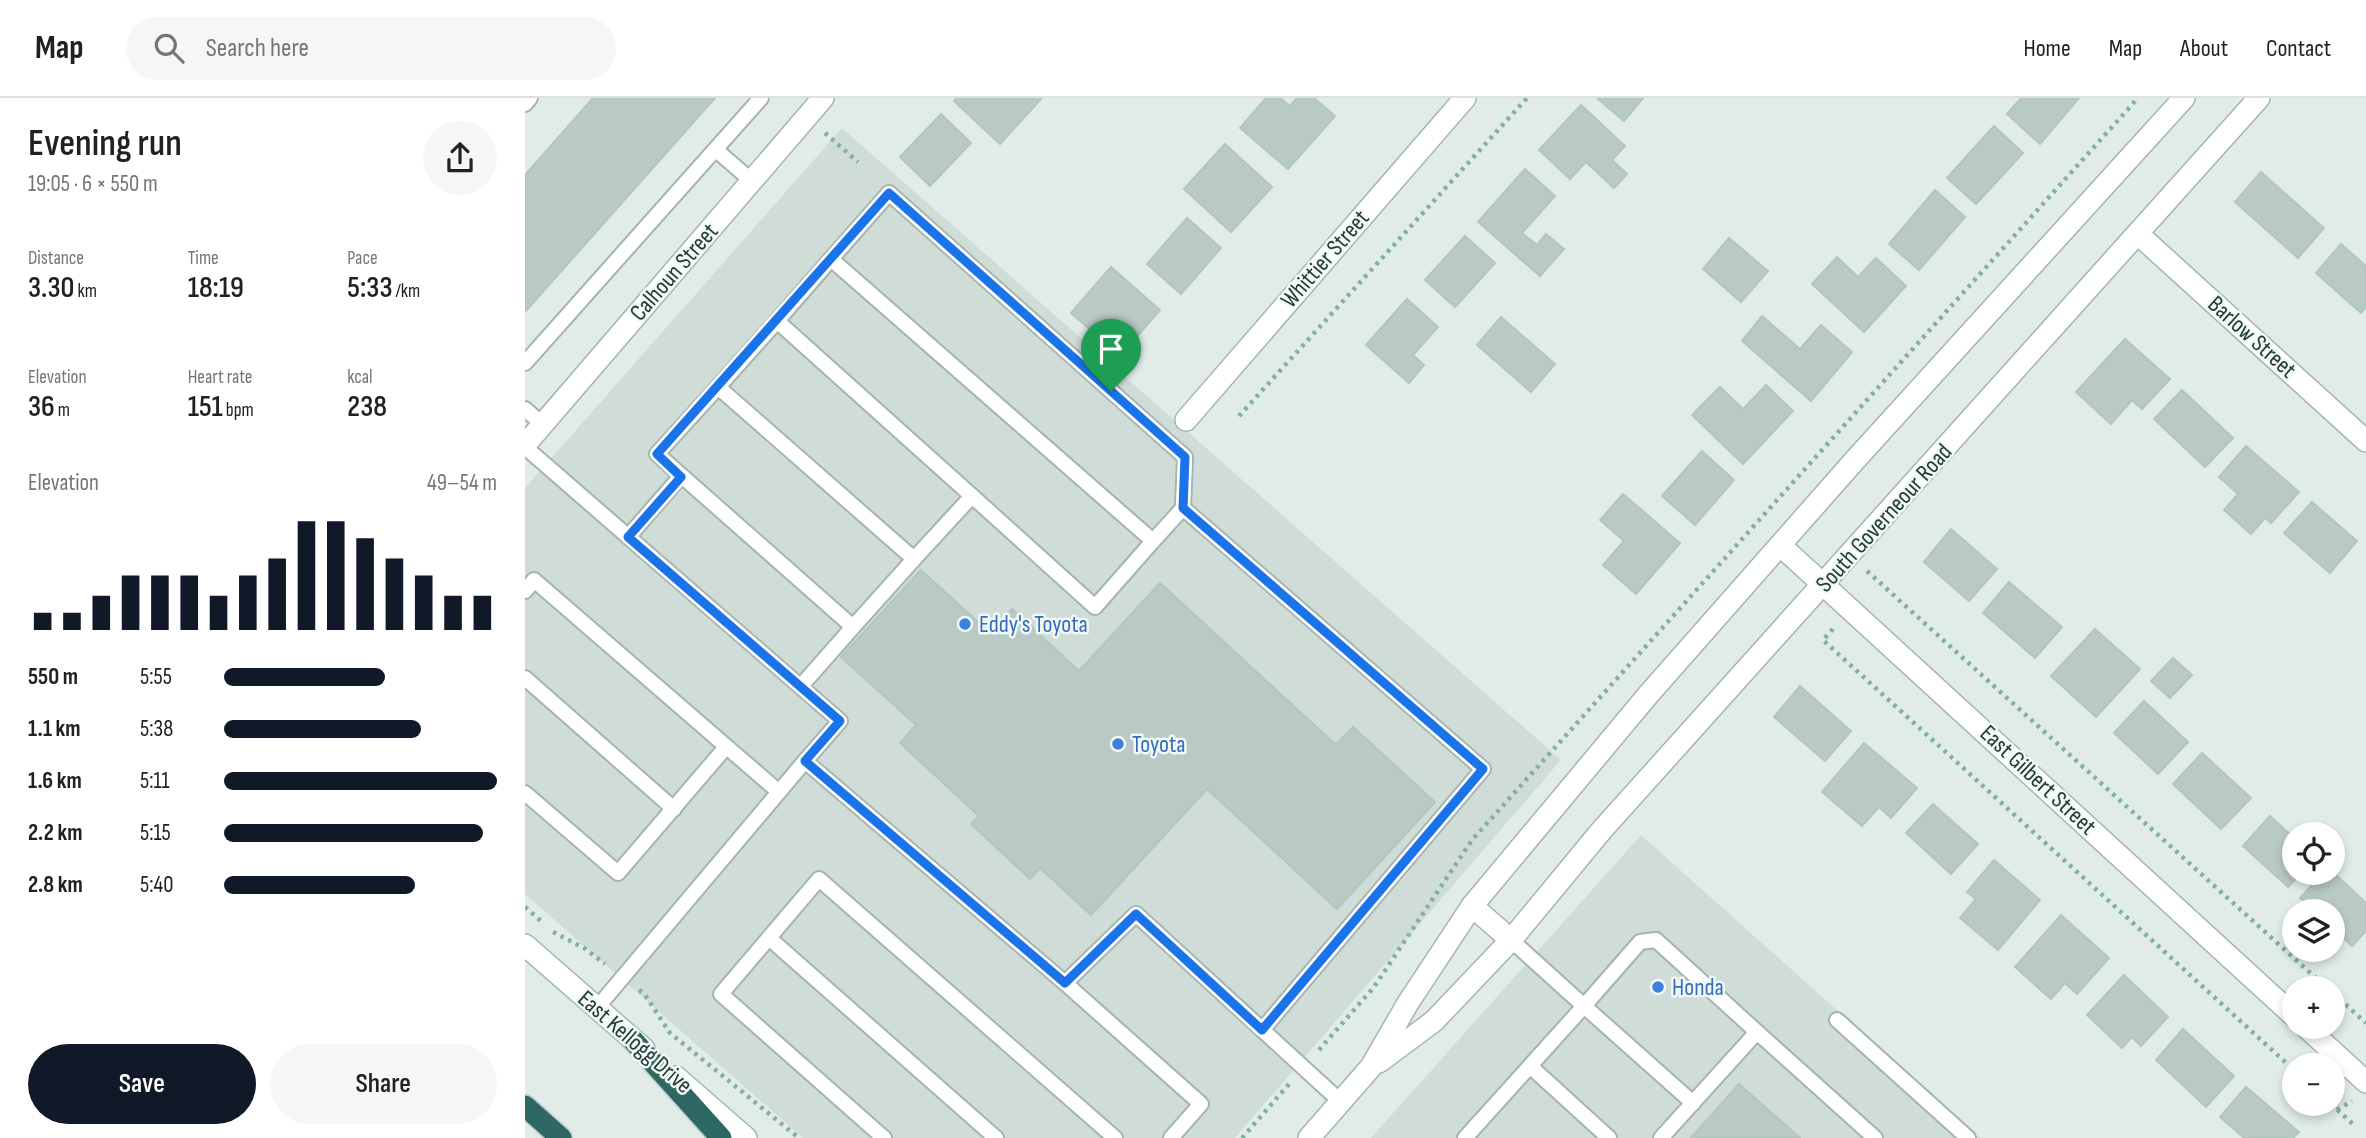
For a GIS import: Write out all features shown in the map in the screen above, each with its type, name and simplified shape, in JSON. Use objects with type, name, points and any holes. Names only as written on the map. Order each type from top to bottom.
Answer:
[{"type":"highway","points":[[631,1038],[721,1138]]},
{"type":"highway","points":[[525,1106],[561,1138]]},
{"type":"street","name":"Calhoun Street","points":[[525,446],[823,98]]},
{"type":"street","name":"Whittier Street","points":[[1186,420],[1465,98]]},
{"type":"street","name":"South Governeour Road","points":[[1310,1138],[1371,1067],[1408,1003],[1472,906],[1648,695],[2184,98]]},
{"type":"street","name":"South Governeour Road","points":[[1371,1067],[1434,1021],[1511,940],[1601,831],[2259,98]]},
{"type":"street","name":"Barlow Street","points":[[2138,234],[2366,441]]},
{"type":"street","name":"East Gilbert Street","points":[[1780,545],[2282,1005]]},
{"type":"street","points":[[1472,906],[1511,940]]},
{"type":"street","name":"East Kellogg Drive","points":[[525,945],[745,1138]]},
{"type":"street","points":[[2319,1039],[2366,1082]]},
{"type":"lane","points":[[525,104],[530,98]]},
{"type":"lane","points":[[525,363],[761,98]]},
{"type":"lane","points":[[716,150],[752,181]]},
{"type":"lane","points":[[777,321],[1095,607],[1183,508],[1185,457],[889,193],[657,454],[853,627]]},
{"type":"lane","points":[[831,259],[1153,541]]},
{"type":"lane","points":[[718,387],[914,559]]},
{"type":"lane","points":[[525,410],[543,425]]},
{"type":"lane","points":[[525,446],[840,721],[596,1009]]},
{"type":"lane","points":[[628,537],[681,477]]},
{"type":"lane","points":[[800,686],[972,496]]},
{"type":"lane","points":[[1183,508],[1483,769],[1262,1030]]},
{"type":"lane","points":[[525,591],[534,580],[779,792]]},
{"type":"lane","points":[[525,678],[674,808]]},
{"type":"lane","points":[[525,793],[618,873],[726,747]]},
{"type":"lane","points":[[805,761],[1202,1104],[1171,1138]]},
{"type":"lane","points":[[884,1138],[721,994],[819,879],[1115,1138]]},
{"type":"lane","points":[[1065,983],[1136,914],[1341,1102]]},
{"type":"lane","points":[[769,938],[996,1138]]},
{"type":"lane","points":[[1511,940],[1693,1103]]},
{"type":"lane","points":[[1465,1138],[1640,942],[1656,940],[1875,1138]]},
{"type":"lane","points":[[1837,1020],[1968,1138]]},
{"type":"lane","points":[[1661,1138],[1757,1032]]},
{"type":"lane","points":[[1530,1066],[1609,1138]]},
{"type":"path","points":[[1239,416],[1527,98]]},
{"type":"path","points":[[1783,494],[1806,516]]},
{"type":"path","points":[[1850,556],[2314,976]]},
{"type":"path","points":[[1877,580],[1823,640],[2282,1059]]},
{"type":"path","points":[[525,907],[553,932],[584,948],[645,995],[670,1033],[799,1138]]},
{"type":"path","points":[[2345,1004],[2366,1023]]},
{"type":"path","points":[[2344,1116],[2355,1126]]},
{"type":"shaded area","name":"Eddy's Toyota","points":[[842,128],[1561,760],[1235,1138],[803,1138],[525,894],[525,488]]},
{"type":"shaded area","name":"Honda","points":[[1641,835],[1980,1138],[1371,1138]]},
{"type":"building","points":[[593,98],[715,98],[525,312],[525,175]]},
{"type":"building","points":[[956,98],[1041,99],[1000,144],[954,101]]},
{"type":"building","points":[[1266,98],[1280,98],[1290,106],[1297,98],[1314,98],[1335,116],[1288,169],[1240,128]]},
{"type":"building","points":[[1597,98],[1643,98],[1624,121]]},
{"type":"building","points":[[2021,98],[2079,98],[2040,144],[2007,114]]},
{"type":"building","points":[[1581,105],[1625,146],[1612,160],[1627,174],[1614,188],[1586,162],[1570,179],[1539,150]]},
{"type":"building","points":[[941,114],[971,143],[930,186],[900,157]]},
{"type":"building","points":[[1994,126],[2023,153],[1976,204],[1947,178]]},
{"type":"building","points":[[1225,144],[1272,187],[1231,232],[1184,189]]},
{"type":"building","points":[[1525,169],[1555,196],[1522,233],[1537,245],[1546,234],[1564,249],[1540,276],[1478,222]]},
{"type":"building","points":[[2261,172],[2324,228],[2298,258],[2235,202]]},
{"type":"building","points":[[1935,190],[1965,217],[1919,270],[1889,244]]},
{"type":"building","points":[[1187,218],[1221,248],[1181,294],[1147,264]]},
{"type":"building","points":[[1465,236],[1495,263],[1455,307],[1425,280]]},
{"type":"building","points":[[1729,238],[1768,271],[1741,302],[1703,269]]},
{"type":"building","points":[[2341,244],[2366,266],[2366,307],[2361,313],[2316,273]]},
{"type":"building","points":[[1837,257],[1858,277],[1876,258],[1906,286],[1864,332],[1812,284]]},
{"type":"building","points":[[1111,267],[1160,310],[1120,356],[1071,313]]},
{"type":"building","points":[[1407,299],[1438,327],[1413,355],[1424,365],[1409,383],[1366,345]]},
{"type":"building","points":[[1762,316],[1800,349],[1821,325],[1852,352],[1811,401],[1742,341]]},
{"type":"building","points":[[1501,317],[1555,364],[1531,392],[1477,345]]},
{"type":"building","points":[[2125,339],[2170,379],[2142,409],[2132,400],[2111,424],[2076,392]]},
{"type":"building","points":[[1766,385],[1793,411],[1743,464],[1692,415],[1720,387],[1743,409]]},
{"type":"building","points":[[2182,390],[2233,438],[2205,467],[2154,419]]},
{"type":"building","points":[[2246,446],[2299,492],[2271,523],[2265,518],[2251,534],[2224,510],[2238,494],[2219,477]]},
{"type":"building","points":[[1702,451],[1734,480],[1695,525],[1662,496]]},
{"type":"building","points":[[1623,494],[1680,543],[1636,594],[1603,565],[1624,541],[1600,520]]},
{"type":"building","points":[[2312,502],[2357,541],[2330,573],[2284,533]]},
{"type":"building","points":[[1951,529],[1997,569],[1969,601],[1924,562]]},
{"type":"building","name":"Toyota","points":[[921,570],[990,633],[1012,609],[1079,671],[1160,583],[1336,745],[1353,727],[1435,802],[1337,909],[1207,789],[1091,915],[1040,868],[1030,879],[971,824],[979,816],[900,743],[916,725],[841,657]]},
{"type":"building","points":[[2009,582],[2062,627],[2035,658],[1983,613]]},
{"type":"building","points":[[2095,629],[2140,669],[2096,717],[2051,676]]},
{"type":"building","points":[[2173,658],[2192,675],[2170,698],[2151,681]]},
{"type":"building","points":[[1800,686],[1851,731],[1825,761],[1774,717]]},
{"type":"building","points":[[2144,701],[2188,742],[2158,774],[2114,733]]},
{"type":"building","points":[[1864,743],[1917,788],[1891,818],[1879,807],[1862,826],[1822,792]]},
{"type":"building","points":[[2202,753],[2251,798],[2221,829],[2173,784]]},
{"type":"building","points":[[1933,804],[1978,844],[1951,874],[1906,833]]},
{"type":"building","points":[[2270,816],[2282,827],[2282,882],[2243,846]]},
{"type":"building","points":[[1994,860],[2040,900],[1998,950],[1960,918],[1976,899],[1967,892]]},
{"type":"building","points":[[2345,883],[2366,903],[2366,931],[2352,946],[2345,939],[2345,899],[2300,898],[2312,885]]},
{"type":"building","points":[[2061,915],[2109,958],[2077,994],[2065,983],[2051,999],[2015,967]]},
{"type":"building","points":[[2124,975],[2168,1017],[2141,1046],[2132,1037],[2122,1048],[2087,1015]]},
{"type":"building","points":[[2183,1029],[2234,1076],[2206,1107],[2156,1060]]},
{"type":"building","points":[[1739,1084],[1800,1138],[1691,1138]]},
{"type":"building","points":[[2246,1087],[2299,1132],[2293,1138],[2244,1138],[2220,1117]]},
{"type":"place","name":"Eddy's Toyota","points":[[965,624]]},
{"type":"place","name":"Toyota","points":[[1118,744]]},
{"type":"place","name":"Honda","points":[[1658,987]]},
{"type":"route","points":[[889,193],[1111,391],[1185,457],[1183,508],[1483,769],[1262,1030],[1136,914],[1065,983],[805,761],[840,721],[628,537],[681,477],[657,454],[889,193]]}]
